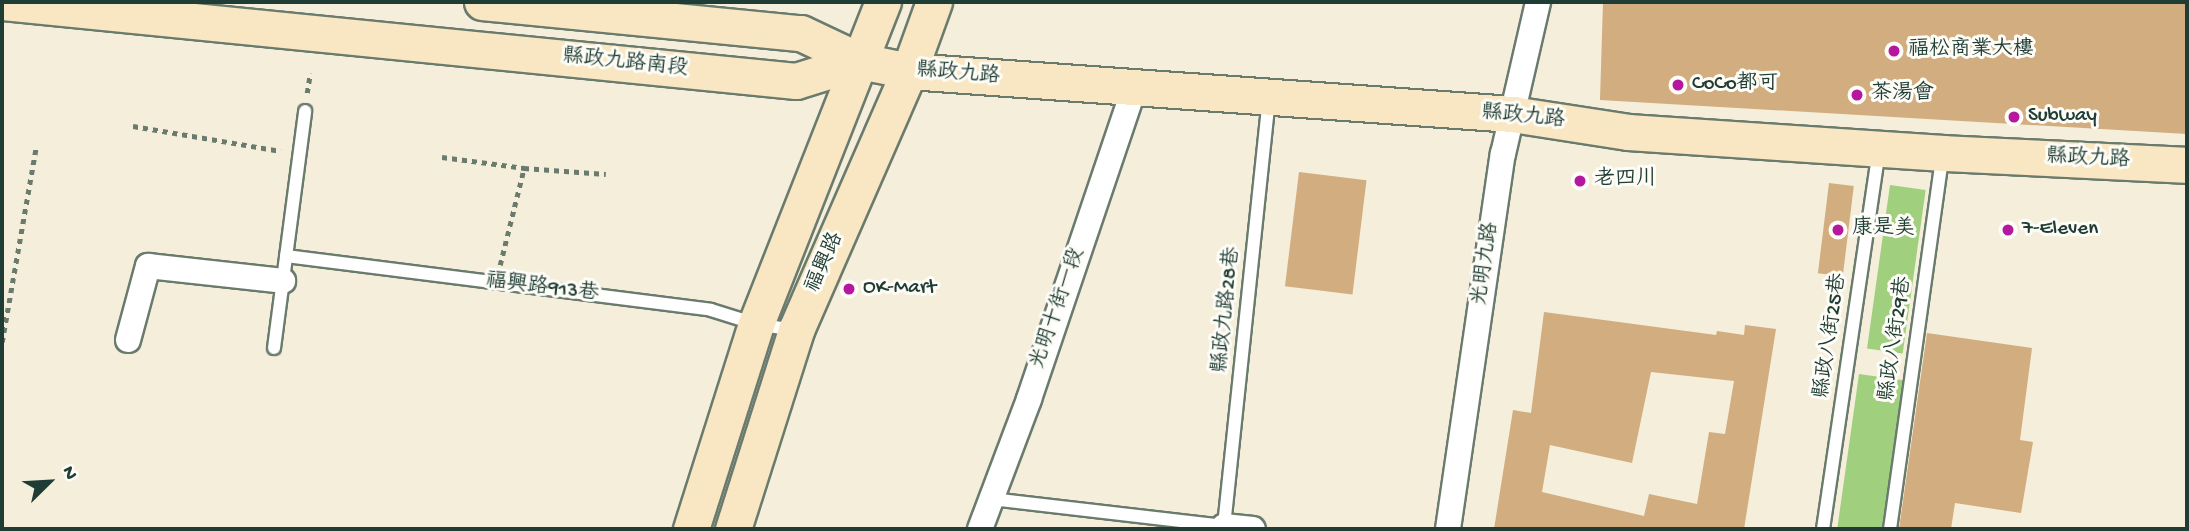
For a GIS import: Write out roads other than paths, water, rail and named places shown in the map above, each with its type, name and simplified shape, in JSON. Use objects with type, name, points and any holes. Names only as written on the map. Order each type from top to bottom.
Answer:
[{"type":"street","name":"縣政九路南段","points":[[3,2],[796,81],[860,61]]},
{"type":"street","points":[[482,2],[801,33],[860,61]]},
{"type":"street","name":"福興路","points":[[691,529],[756,324],[883,2]]},
{"type":"street","name":"福興路","points":[[733,529],[796,330],[909,71],[934,2]]},
{"type":"street","name":"光明九路","points":[[1448,529],[1503,154],[1538,2]]},
{"type":"street","name":"縣政九路","points":[[860,61],[909,71],[1269,99],[1512,114],[1628,132],[1943,153],[2187,165]]},
{"type":"street","name":"光明十街一段","points":[[980,529],[1029,399],[1134,88]]},
{"type":"street","points":[[128,340],[148,266],[283,281]]},
{"type":"street","points":[[1224,526],[1253,529]]},
{"type":"lane","name":"縣政九路28巷","points":[[1224,526],[1269,99]]},
{"type":"lane","points":[[274,348],[305,111]]},
{"type":"lane","name":"縣政八街25巷","points":[[1823,529],[1880,149]]},
{"type":"lane","name":"縣政八街29巷","points":[[1890,529],[1943,153]]},
{"type":"lane","name":"福興路913巷","points":[[286,256],[711,310],[756,324],[796,330]]},
{"type":"lane","points":[[991,499],[1224,526]]},
{"type":"place","name":"福松商業大樓","points":[[1894,51]]},
{"type":"place","name":"CoCo都可","points":[[1678,85]]},
{"type":"place","name":"茶湯會","points":[[1857,95]]},
{"type":"place","name":"Subway","points":[[2014,117]]},
{"type":"place","name":"老四川","points":[[1580,181]]},
{"type":"place","name":"康是美","points":[[1838,230]]},
{"type":"place","name":"7-Eleven","points":[[2008,230]]},
{"type":"place","name":"OK-Mart","points":[[849,289]]}]
